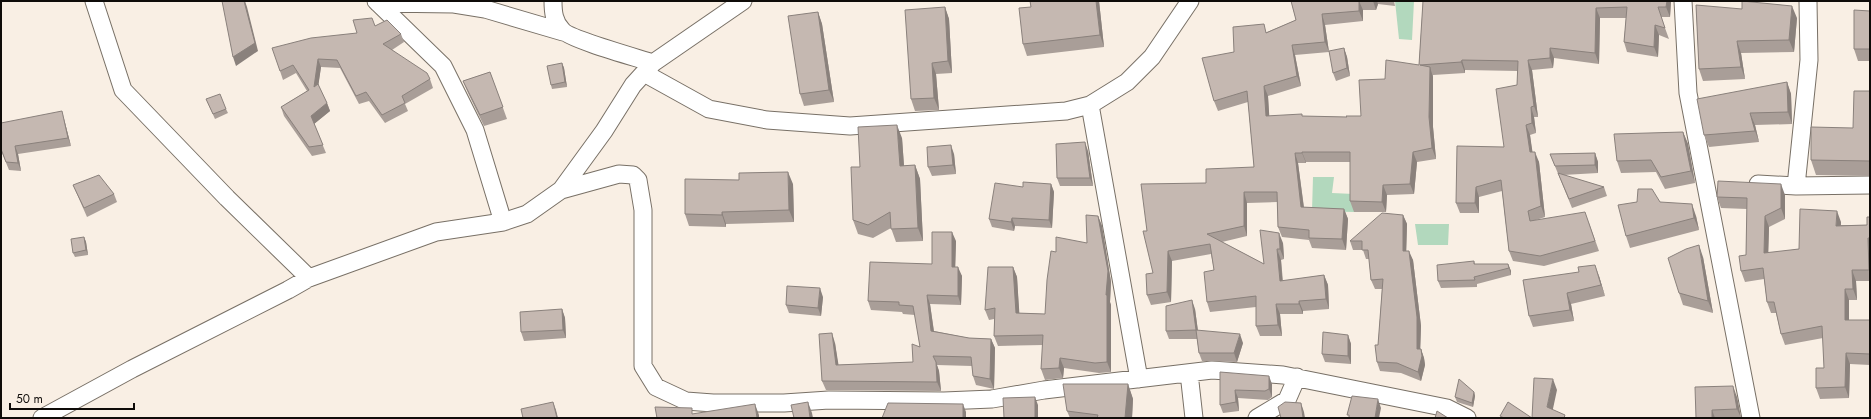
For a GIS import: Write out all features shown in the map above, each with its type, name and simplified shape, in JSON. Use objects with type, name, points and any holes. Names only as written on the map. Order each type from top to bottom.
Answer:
[{"type":"street","points":[[94,1],[124,90],[227,198],[309,278]]},
{"type":"street","points":[[553,1],[554,15],[563,32]]},
{"type":"street","points":[[42,418],[132,369],[309,278],[436,232],[502,222],[527,214],[561,190],[604,131],[633,85],[648,68],[743,1]]},
{"type":"street","points":[[377,2],[454,4],[485,9],[563,32],[648,68],[709,109],[775,121],[850,126],[1066,111],[1090,105],[1127,82],[1152,57],[1190,1]]},
{"type":"street","points":[[1683,1],[1688,93],[1712,181],[1751,418]]},
{"type":"street","points":[[1796,186],[1809,60],[1808,1]]},
{"type":"street","points":[[377,2],[443,66],[475,130],[502,222]]},
{"type":"street","points":[[1090,105],[1139,379]]},
{"type":"street","points":[[561,190],[619,174],[633,175],[638,180],[642,210],[643,366],[656,387],[686,401],[784,403],[829,400],[992,399],[1044,390],[1212,370],[1283,374],[1447,408],[1467,418]]},
{"type":"street","points":[[1743,183],[1796,186],[1870,185]]},
{"type":"street","points":[[1189,373],[1194,418]]},
{"type":"street","points":[[1260,417],[1287,400],[1297,377]]},
{"type":"green space","points":[[1395,1],[1414,1],[1412,40],[1399,39]]},
{"type":"green space","points":[[1313,177],[1334,177],[1332,193],[1354,194],[1354,212],[1312,211]]},
{"type":"green space","points":[[1415,224],[1449,224],[1448,245],[1418,245]]},
{"type":"building","points":[[222,1],[244,1],[255,43],[233,57]]},
{"type":"building","points":[[1030,1],[1096,1],[1100,35],[1023,44],[1019,8],[1031,7]]},
{"type":"building","points":[[1291,1],[1359,1],[1359,11],[1322,14],[1325,42],[1292,45],[1297,76],[1264,86],[1266,116],[1302,114],[1302,116],[1361,116],[1359,80],[1385,79],[1386,60],[1419,65],[1423,1],[1667,1],[1666,7],[1658,7],[1665,28],[1655,25],[1654,47],[1624,42],[1627,7],[1596,8],[1595,53],[1550,48],[1550,58],[1528,60],[1534,106],[1531,107],[1532,123],[1526,125],[1530,152],[1535,152],[1541,206],[1528,211],[1530,221],[1585,212],[1595,241],[1540,256],[1509,251],[1501,180],[1476,187],[1475,203],[1456,203],[1457,146],[1504,147],[1496,89],[1517,85],[1518,61],[1462,60],[1461,62],[1420,65],[1430,67],[1429,117],[1432,148],[1413,152],[1410,184],[1383,185],[1382,202],[1350,201],[1350,152],[1295,153],[1301,207],[1344,209],[1342,239],[1309,238],[1309,230],[1278,227],[1277,192],[1244,192],[1244,226],[1207,234],[1264,264],[1260,230],[1279,233],[1280,249],[1277,249],[1280,281],[1324,275],[1326,299],[1299,301],[1299,304],[1276,304],[1278,325],[1256,326],[1256,296],[1207,302],[1204,272],[1214,270],[1210,244],[1168,251],[1167,292],[1147,295],[1146,274],[1153,273],[1143,231],[1147,231],[1141,184],[1206,183],[1206,169],[1254,167],[1247,91],[1214,101],[1202,58],[1234,52],[1233,27],[1264,24],[1266,33],[1296,20]]},
{"type":"building","points":[[1742,1],[1792,6],[1789,40],[1737,41],[1741,67],[1699,69],[1696,5],[1742,9]]},
{"type":"building","points":[[945,7],[948,61],[932,63],[934,98],[911,99],[905,10]]},
{"type":"building","points":[[1854,10],[1870,11],[1870,49],[1854,49]]},
{"type":"building","points":[[818,12],[829,90],[800,94],[788,16]]},
{"type":"building","points":[[372,18],[375,26],[387,20],[401,34],[383,44],[427,73],[430,79],[402,96],[405,103],[382,115],[366,92],[356,96],[337,60],[318,59],[314,87],[318,84],[327,103],[311,116],[323,145],[309,147],[281,107],[309,90],[293,65],[280,71],[272,48],[311,38],[357,33],[353,20]]},
{"type":"building","points":[[1344,48],[1347,68],[1333,73],[1329,51]]},
{"type":"building","points":[[562,63],[565,82],[551,85],[547,66]]},
{"type":"building","points":[[490,72],[503,107],[480,115],[463,81]]},
{"type":"building","points":[[1787,82],[1788,112],[1750,113],[1755,131],[1704,135],[1697,99]]},
{"type":"building","points":[[1854,91],[1870,91],[1870,161],[1811,160],[1811,127],[1853,128]]},
{"type":"building","points":[[220,94],[226,109],[213,114],[206,99]]},
{"type":"building","points":[[62,111],[68,138],[15,146],[18,163],[6,162],[1,149],[1,123]]},
{"type":"building","points":[[897,125],[900,166],[915,165],[918,228],[891,229],[890,212],[868,225],[853,220],[851,167],[860,167],[858,127]]},
{"type":"building","points":[[1683,132],[1691,171],[1661,177],[1651,160],[1617,161],[1614,134]]},
{"type":"building","points":[[1085,142],[1090,178],[1057,178],[1056,144]]},
{"type":"building","points":[[951,145],[953,165],[928,167],[927,147]]},
{"type":"building","points":[[1595,153],[1595,165],[1555,166],[1550,154]]},
{"type":"building","points":[[788,172],[789,210],[722,212],[722,215],[685,214],[685,179],[739,180],[739,173]]},
{"type":"building","points":[[1558,173],[1604,187],[1569,199]]},
{"type":"building","points":[[99,175],[114,194],[84,208],[73,185]]},
{"type":"building","points":[[1718,181],[1781,184],[1781,208],[1765,216],[1764,253],[1799,249],[1800,209],[1837,211],[1836,226],[1867,225],[1867,217],[1870,217],[1870,238],[1868,238],[1869,270],[1852,270],[1853,289],[1845,289],[1845,320],[1870,320],[1870,354],[1846,353],[1845,387],[1816,388],[1816,368],[1824,368],[1822,326],[1781,334],[1774,302],[1767,302],[1763,268],[1741,271],[1739,256],[1746,255],[1747,198],[1717,197]]},
{"type":"building","points":[[1023,182],[1051,184],[1049,220],[1012,218],[1011,222],[989,219],[995,183],[1023,187]]},
{"type":"building","points":[[1638,189],[1652,189],[1660,202],[1692,204],[1694,218],[1626,236],[1618,205],[1637,202]]},
{"type":"building","points":[[1382,213],[1403,215],[1403,251],[1409,251],[1417,317],[1417,349],[1421,349],[1422,356],[1418,372],[1397,363],[1377,362],[1375,345],[1378,345],[1383,279],[1371,280],[1368,250],[1362,250],[1362,241],[1350,241]]},
{"type":"building","points":[[1086,215],[1098,216],[1108,271],[1106,295],[1107,362],[1095,363],[1060,358],[1059,368],[1041,369],[1043,335],[994,336],[995,308],[985,310],[988,267],[1013,267],[1016,313],[1045,314],[1047,280],[1051,251],[1056,252],[1056,237],[1087,243]]},
{"type":"building","points":[[932,232],[952,232],[952,267],[958,267],[958,296],[927,295],[931,331],[969,338],[991,339],[990,379],[973,376],[971,357],[933,356],[936,362],[937,382],[822,381],[819,334],[832,333],[836,365],[913,362],[912,344],[920,347],[913,306],[899,305],[899,302],[868,301],[870,262],[932,264]]},
{"type":"building","points":[[84,237],[86,250],[73,253],[71,239]]},
{"type":"building","points":[[1699,245],[1708,301],[1679,293],[1668,258],[1686,249]]},
{"type":"building","points":[[1474,261],[1474,264],[1508,264],[1509,268],[1474,277],[1475,280],[1438,281],[1437,265]]},
{"type":"building","points":[[1595,265],[1601,285],[1567,293],[1570,310],[1529,316],[1523,280],[1579,272],[1578,267]]},
{"type":"building","points":[[787,286],[820,288],[818,308],[786,305]]},
{"type":"building","points":[[1192,300],[1196,330],[1166,331],[1166,306]]},
{"type":"building","points":[[562,309],[563,330],[521,332],[520,312]]},
{"type":"building","points":[[1196,330],[1240,334],[1234,353],[1199,353]]},
{"type":"building","points":[[1323,332],[1348,335],[1348,356],[1322,354]]},
{"type":"building","points":[[1220,372],[1269,376],[1269,389],[1265,391],[1235,390],[1236,402],[1220,405]]},
{"type":"building","points":[[1534,378],[1553,379],[1547,407],[1565,415],[1564,418],[1532,418]]},
{"type":"building","points":[[1459,379],[1474,392],[1472,403],[1455,397]]},
{"type":"building","points":[[1063,384],[1128,384],[1125,418],[1097,418],[1098,415],[1067,411]]},
{"type":"building","points":[[1733,386],[1737,409],[1712,410],[1712,418],[1696,418],[1695,387]]},
{"type":"building","points":[[1352,396],[1378,399],[1375,418],[1349,418],[1349,415],[1347,415]]},
{"type":"building","points":[[1035,397],[1035,418],[1004,418],[1003,398]]},
{"type":"building","points":[[553,402],[557,418],[523,418],[521,409]]},
{"type":"building","points":[[808,402],[810,418],[794,418],[791,405]]},
{"type":"building","points":[[1285,402],[1301,403],[1303,418],[1281,418],[1278,407]]},
{"type":"building","points":[[1508,402],[1532,418],[1504,418],[1500,416]]},
{"type":"building","points":[[888,403],[963,404],[963,418],[882,418]]},
{"type":"building","points":[[755,404],[757,418],[657,418],[655,407],[692,408],[692,414]]},
{"type":"building","points":[[1437,411],[1448,418],[1435,418]]}]
